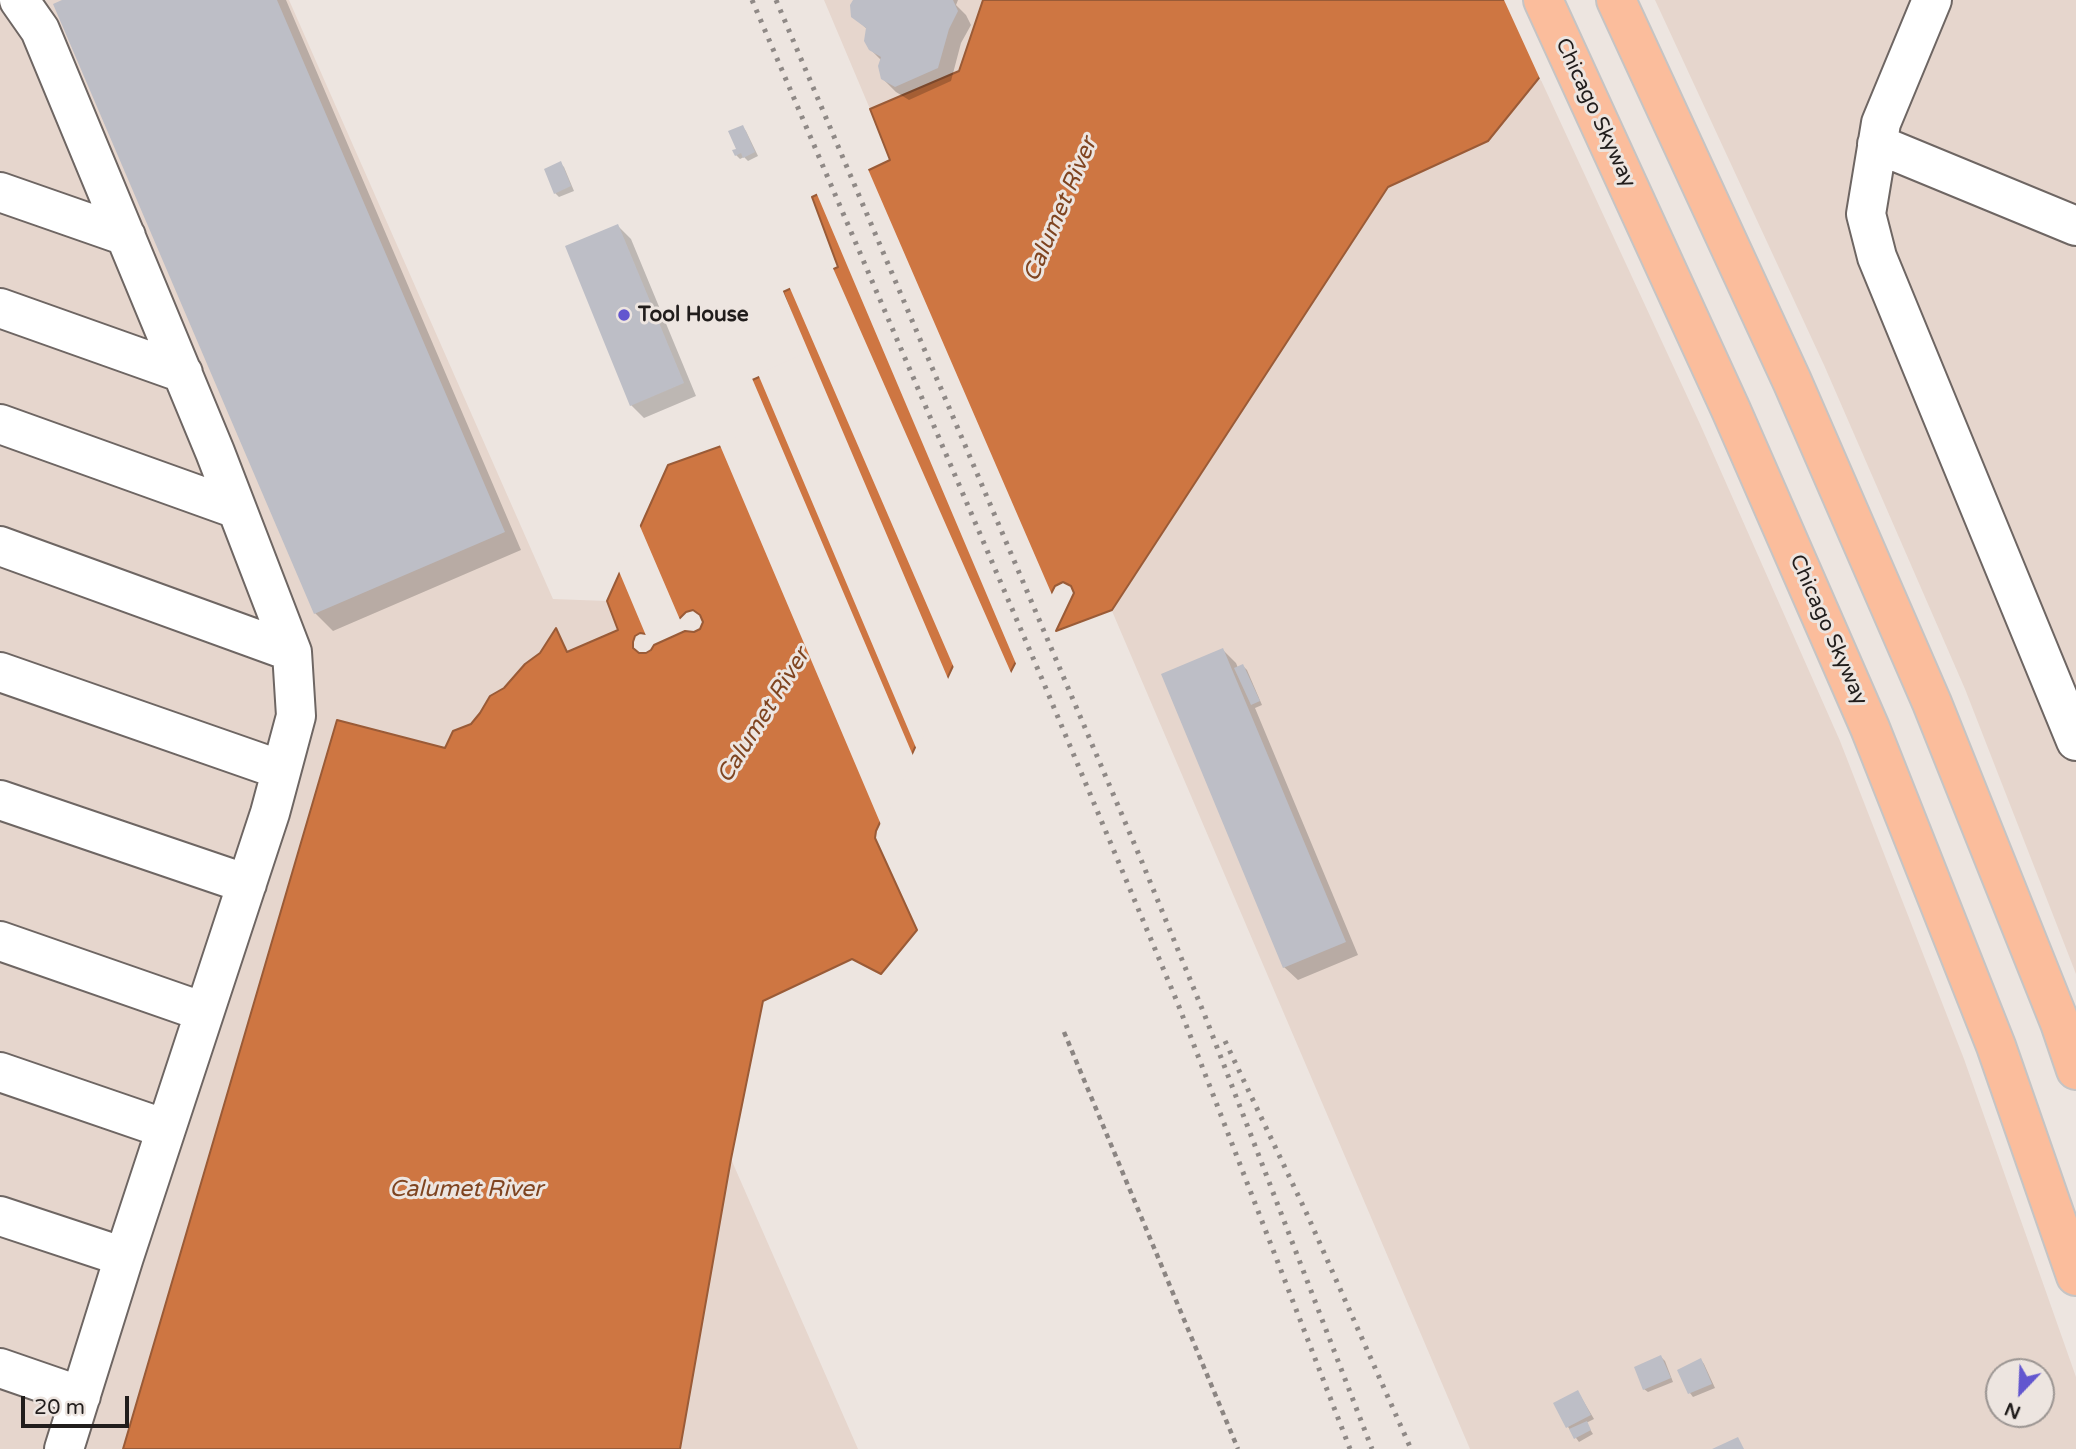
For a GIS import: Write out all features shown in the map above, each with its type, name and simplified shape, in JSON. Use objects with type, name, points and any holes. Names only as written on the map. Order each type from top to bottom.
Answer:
[{"type":"highway","name":"Chicago Skyway","points":[[1543,0],[1731,410],[1870,728],[1996,1046],[2076,1276]]},
{"type":"highway","points":[[1616,0],[1792,381],[1932,703],[2060,1023],[2076,1070]]},
{"type":"lane","points":[[19,0],[40,30],[237,509],[292,652],[296,716],[247,884],[64,1449]]},
{"type":"lane","points":[[1932,0],[1881,123],[1866,214],[1877,257],[2076,741]]},
{"type":"lane","points":[[1877,144],[2076,226]]},
{"type":"lane","points":[[0,192],[126,236]]},
{"type":"lane","points":[[0,308],[183,373]]},
{"type":"lane","points":[[0,424],[237,509]]},
{"type":"lane","points":[[0,546],[292,652]]},
{"type":"lane","points":[[0,672],[281,770]]},
{"type":"lane","points":[[0,800],[247,884]]},
{"type":"lane","points":[[0,941],[204,1012]]},
{"type":"lane","points":[[0,1072],[166,1129]]},
{"type":"lane","points":[[0,1216],[124,1257]]},
{"type":"lane","points":[[0,1368],[81,1396]]},
{"type":"path","points":[[1064,1032],[1238,1449]]},
{"type":"shaded area","points":[[0,0],[289,0],[553,599],[607,601],[618,630],[567,653],[555,628],[540,653],[525,664],[504,688],[490,696],[471,724],[453,731],[170,1293],[123,1449],[0,1449]]},
{"type":"shaded area","points":[[824,0],[983,0],[959,71],[870,109]]},
{"type":"shaded area","points":[[1655,0],[2076,0],[2076,974],[1965,689],[1824,365]]},
{"type":"shaded area","points":[[1540,78],[1700,424],[1840,741],[1964,1059],[2076,1377],[2076,1449],[1470,1449],[1112,611],[1388,187],[1488,141]]},
{"type":"shaded area","points":[[731,1159],[858,1449],[680,1449]]},
{"type":"water","name":"Calumet River","points":[[983,0],[1602,0],[1488,141],[1388,187],[1112,610],[1056,631],[1074,593],[1071,586],[1063,582],[1055,586],[1008,677],[971,668],[961,662],[953,666],[875,838],[917,930],[881,974],[852,959],[763,1001],[731,1159],[680,1449],[123,1449],[337,720],[445,748],[453,731],[471,724],[490,696],[504,688],[525,664],[540,653],[556,628],[567,652],[618,630],[607,601],[668,465],[769,429],[750,381],[807,356],[783,292],[838,267],[812,197],[890,160],[870,109],[959,71]],"holes":[[[693,610],[700,615],[703,622],[700,629],[694,632],[685,631],[654,645],[646,653],[639,653],[633,648],[635,636],[640,633],[646,634],[679,619],[686,612]]]},
{"type":"pier","points":[[1504,0],[1606,0],[1541,81]]},
{"type":"pier","points":[[867,167],[1053,597],[1017,666],[816,192]]},
{"type":"pier","points":[[832,266],[1012,675],[1009,680],[969,685],[966,682],[967,670],[961,666],[955,670],[789,286]]},
{"type":"pier","points":[[782,289],[949,681],[917,750],[758,374],[803,354],[780,294]]},
{"type":"pier","points":[[751,376],[914,758],[882,827],[719,443],[765,427],[747,382]]},
{"type":"pier","points":[[639,524],[681,622],[647,638],[618,569]]},
{"type":"building","points":[[62,0],[277,0],[505,532],[314,614],[53,4]]},
{"type":"building","points":[[853,0],[953,0],[958,11],[949,29],[938,68],[895,87],[881,79],[878,66],[881,57],[869,50],[864,41],[866,28],[851,17],[850,5]]},
{"type":"building","points":[[743,125],[755,152],[743,158],[741,153],[735,156],[732,150],[736,149],[728,131]]},
{"type":"building","points":[[561,161],[571,186],[554,194],[544,169]]},
{"type":"building","name":"Tool House","points":[[618,224],[684,383],[630,406],[565,246]]},
{"type":"building","points":[[1223,648],[1346,942],[1283,968],[1161,674]]},
{"type":"building","points":[[1243,664],[1260,701],[1251,705],[1234,668]]},
{"type":"building","points":[[1661,1355],[1671,1378],[1643,1390],[1634,1367]]},
{"type":"building","points":[[1701,1358],[1712,1384],[1688,1394],[1677,1370]]},
{"type":"building","points":[[1578,1390],[1591,1415],[1566,1428],[1553,1403]]},
{"type":"building","points":[[1587,1421],[1591,1430],[1574,1439],[1569,1429]]},
{"type":"building","points":[[1738,1437],[1744,1449],[1712,1449]]},
{"type":"railway","points":[[752,0],[1178,1004],[1350,1449]]},
{"type":"railway","points":[[776,0],[1142,862],[1205,1016],[1372,1449]]},
{"type":"railway","points":[[1225,1041],[1306,1212],[1411,1449]]},
{"type":"place","name":"Tool House","points":[[624,315]]}]
